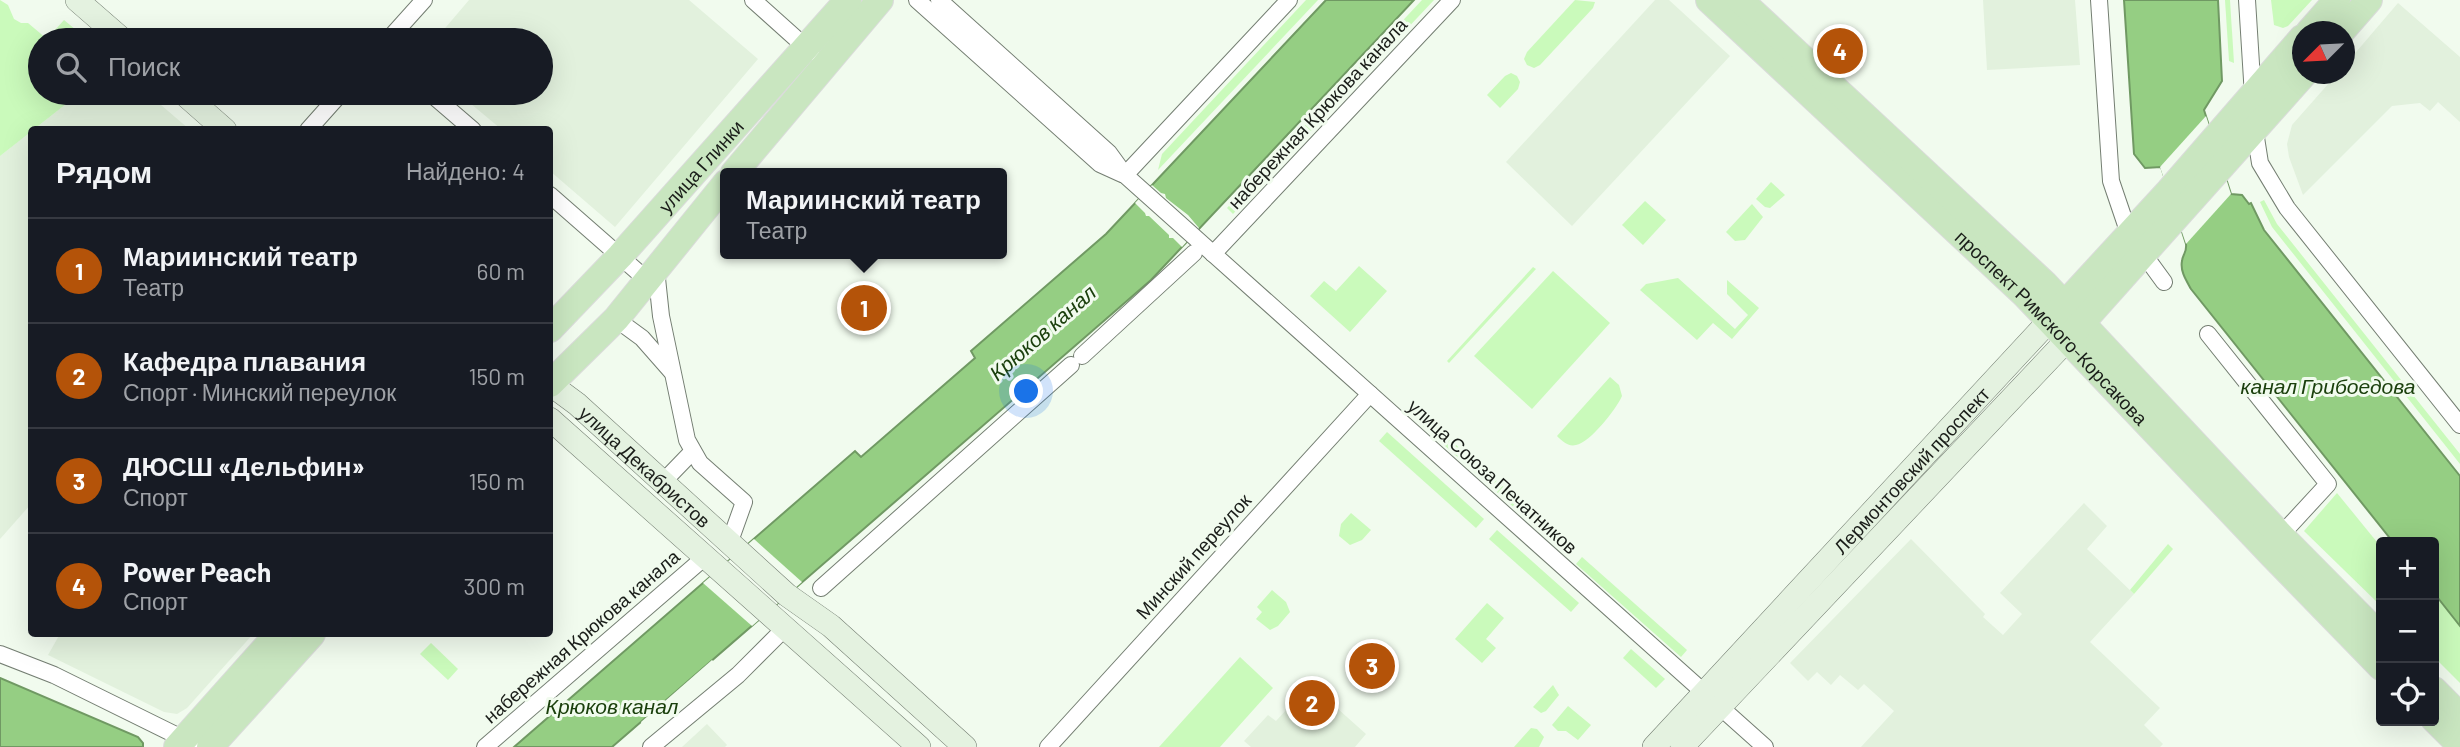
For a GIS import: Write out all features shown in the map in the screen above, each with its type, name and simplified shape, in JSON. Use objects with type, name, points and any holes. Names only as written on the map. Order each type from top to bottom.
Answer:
[{"type":"main road","points":[[77,0],[109,28]]},
{"type":"main road","name":"улица Глинки","points":[[738,168],[816,56],[848,0]]},
{"type":"main road","name":"улица Глинки","points":[[553,326],[816,56],[880,0]]},
{"type":"main road","name":"проспект Римского-Корсакова","points":[[1709,0],[2025,295],[2066,322],[2377,663]]},
{"type":"main road","name":"проспект Римского-Корсакова","points":[[1740,0],[2376,632]]},
{"type":"main road","points":[[2319,21],[2337,0]]},
{"type":"main road","points":[[2351,21],[2369,0]]},
{"type":"main road","points":[[2173,204],[2214,140],[2292,49]]},
{"type":"main road","points":[[2173,204],[2222,165],[2295,84]]},
{"type":"main road","points":[[197,105],[220,126]]},
{"type":"main road","name":"улица Глинки","points":[[553,381],[616,318],[720,190]]},
{"type":"main road","name":"Лермонтовский проспект","points":[[1654,747],[1712,700],[2173,204]]},
{"type":"main road","name":"улица Декабристов","points":[[553,386],[577,404],[787,596],[831,626],[965,747]]},
{"type":"main road","name":"улица Декабристов","points":[[553,422],[785,628]]},
{"type":"main road","points":[[785,628],[919,747]]},
{"type":"main road","points":[[187,744],[276,637]]},
{"type":"main road","points":[[210,747],[309,637]]},
{"type":"main road","name":"Лермонтовский проспект","points":[[1682,747],[1712,700]]},
{"type":"main road","points":[[2439,700],[2456,736]]},
{"type":"main road","points":[[2439,723],[2456,736]]},
{"type":"street","points":[[399,28],[424,0]]},
{"type":"street","points":[[753,0],[816,56]]},
{"type":"street","points":[[917,0],[1100,164],[1125,175]]},
{"type":"street","points":[[939,0],[1110,153],[1125,175]]},
{"type":"street","points":[[1125,175],[1289,0]]},
{"type":"street","name":"набережная Крюкова канала","points":[[1213,254],[1452,0]]},
{"type":"street","points":[[2099,0],[2111,181],[2136,244],[2164,282]]},
{"type":"street","points":[[2247,0],[2255,128],[2260,163],[2287,208],[2460,425]]},
{"type":"street","points":[[312,126],[330,105]]},
{"type":"street","points":[[444,105],[468,126]]},
{"type":"street","name":"улица Союза Печатников","points":[[1125,175],[1765,747]]},
{"type":"street","points":[[553,198],[620,256],[652,274],[687,440],[700,463],[744,502],[734,548]]},
{"type":"street","points":[[821,588],[1194,253]]},
{"type":"street","points":[[616,318],[642,338],[673,373]]},
{"type":"street","points":[[2208,334],[2328,484],[2281,535]]},
{"type":"street","name":"Минский переулок","points":[[1048,747],[1370,394]]},
{"type":"street","points":[[663,482],[692,452]]},
{"type":"street","name":"набережная Крюкова канала","points":[[485,747],[712,563]]},
{"type":"street","points":[[651,747],[738,675],[785,628]]},
{"type":"street","points":[[0,654],[54,675],[187,744]]},
{"type":"shaded area","points":[[0,0],[8,5],[14,19],[28,23],[34,28],[28,28],[28,105],[65,105],[38,126],[28,126],[28,134],[0,156]]},
{"type":"shaded area","points":[[469,0],[689,0],[758,59],[615,227],[553,174],[553,126],[497,126],[472,105],[553,105],[553,28],[445,28]]},
{"type":"shaded area","points":[[1306,0],[1318,0],[1158,170],[1162,154]]},
{"type":"shaded area","points":[[1422,0],[1434,0],[1233,214],[1227,208]]},
{"type":"shaded area","points":[[1575,0],[1595,2],[1593,8],[1540,65],[1534,68],[1527,65],[1524,59],[1527,52]]},
{"type":"shaded area","points":[[1655,0],[1669,0],[1730,56],[1572,226],[1506,162]]},
{"type":"shaded area","points":[[1983,0],[2075,0],[2080,65],[1987,70]]},
{"type":"shaded area","points":[[2225,0],[2230,0],[2234,63],[2229,61]]},
{"type":"shaded area","points":[[2271,0],[2312,0],[2288,26],[2283,28],[2274,25]]},
{"type":"shaded area","points":[[2398,3],[2460,57],[2460,122],[2438,102],[2430,111],[2420,103],[2392,106],[2303,195],[2289,157],[2287,144],[2292,125],[2328,84],[2355,84],[2355,53]]},
{"type":"shaded area","points":[[64,20],[74,28],[57,28]]},
{"type":"shaded area","points":[[1511,73],[1517,76],[1520,82],[1518,89],[1500,108],[1487,95]]},
{"type":"shaded area","points":[[65,105],[161,105],[186,126],[38,126]]},
{"type":"shaded area","points":[[28,133],[28,507],[0,539],[0,156]]},
{"type":"shaded area","points":[[1771,182],[1785,195],[1770,208],[1756,199]]},
{"type":"shaded area","points":[[2264,200],[2277,224],[2460,454],[2460,464],[2272,227],[2260,202]]},
{"type":"shaded area","points":[[1645,201],[1666,220],[1643,245],[1622,225]]},
{"type":"shaded area","points":[[1752,204],[1763,217],[1745,240],[1735,241],[1726,232]]},
{"type":"shaded area","points":[[1359,266],[1387,291],[1350,332],[1310,296],[1324,281],[1336,291]]},
{"type":"shaded area","points":[[1533,267],[1536,269],[1449,363],[1447,361]]},
{"type":"shaded area","points":[[1553,271],[1610,323],[1532,409],[1474,356]]},
{"type":"shaded area","points":[[1678,278],[1735,329],[1748,315],[1727,294],[1727,280],[1759,308],[1732,339],[1713,323],[1697,340],[1640,290],[1646,284]]},
{"type":"shaded area","points":[[1610,377],[1619,385],[1622,396],[1615,408],[1582,443],[1573,445],[1563,442],[1557,436]]},
{"type":"shaded area","points":[[1421,414],[1542,521],[1536,527],[1416,420]]},
{"type":"shaded area","points":[[1387,432],[1484,519],[1476,528],[1379,441]]},
{"type":"shaded area","points":[[2337,493],[2376,541],[2376,601],[2304,531]]},
{"type":"shaded area","points":[[2084,503],[2107,526],[2087,549],[2134,594],[2090,642],[2160,708],[2144,725],[2163,744],[2160,747],[1861,747],[1894,711],[1864,684],[1858,690],[1840,675],[1831,685],[1817,672],[1808,681],[1790,663],[1911,539],[2003,635],[2022,614],[2000,593]]},
{"type":"shaded area","points":[[1351,513],[1371,530],[1362,540],[1350,545],[1339,536],[1341,524]]},
{"type":"shaded area","points":[[1497,530],[1579,603],[1571,612],[1489,539]]},
{"type":"shaded area","points":[[2168,544],[2173,549],[2134,594],[2130,590]]},
{"type":"shaded area","points":[[1582,557],[1687,650],[1681,657],[1576,564]]},
{"type":"shaded area","points":[[1272,590],[1286,602],[1290,612],[1278,626],[1270,630],[1256,619],[1262,612],[1257,607]]},
{"type":"shaded area","points":[[2439,599],[2460,626],[2460,683],[2439,662]]},
{"type":"shaded area","points":[[1487,603],[1504,618],[1486,639],[1496,648],[1482,663],[1455,639]]},
{"type":"shaded area","points":[[58,637],[250,637],[187,708],[177,714],[164,712],[48,655]]},
{"type":"shaded area","points":[[431,643],[458,669],[448,680],[420,654]]},
{"type":"shaded area","points":[[1631,649],[1665,679],[1656,688],[1623,658]]},
{"type":"shaded area","points":[[1240,657],[1273,688],[1220,747],[1159,747]]},
{"type":"shaded area","points":[[1310,684],[1366,734],[1355,747],[1251,747],[1244,741],[1268,715],[1276,721]]},
{"type":"shaded area","points":[[1553,685],[1559,695],[1546,711],[1541,713],[1533,707]]},
{"type":"shaded area","points":[[1568,706],[1591,725],[1578,740],[1566,731],[1558,731],[1552,725]]},
{"type":"shaded area","points":[[707,724],[727,745],[725,747],[682,747]]},
{"type":"shaded area","points":[[1531,728],[1537,729],[1544,737],[1539,747],[1514,747]]},
{"type":"water","name":"Крюков канал","points":[[1326,0],[1414,0],[1151,280],[612,747],[514,747],[855,451],[861,457],[975,358],[971,351],[1106,234]]},
{"type":"water","name":"канал Грибоедова","points":[[2124,0],[2218,0],[2222,81],[2204,110],[2231,194],[2242,195],[2251,203],[2264,230],[2460,476],[2460,626],[2439,599],[2439,537],[2389,537],[2191,289],[2182,265],[2186,244],[2161,167],[2145,168],[2134,154]]},
{"type":"water","points":[[0,678],[138,737],[143,747],[0,747]]},
{"type":"pier","points":[[2206,116],[2231,194],[2186,244],[2160,167]]},
{"type":"pier","points":[[1152,185],[1188,215],[1199,228],[1182,247],[1173,238],[1169,238],[1135,203]]},
{"type":"pier","points":[[754,539],[802,582],[752,626],[703,583]]},
{"type":"pier","points":[[712,660],[715,663],[642,725],[641,722]]},
{"type":"place","name":"Power Peach","points":[[1840,51]]},
{"type":"place","name":"Мариинский театр","points":[[864,308]]},
{"type":"place","name":"ДЮСШ «Дельфин»","points":[[1372,666]]},
{"type":"place","name":"Кафедра плавания","points":[[1312,703]]}]
